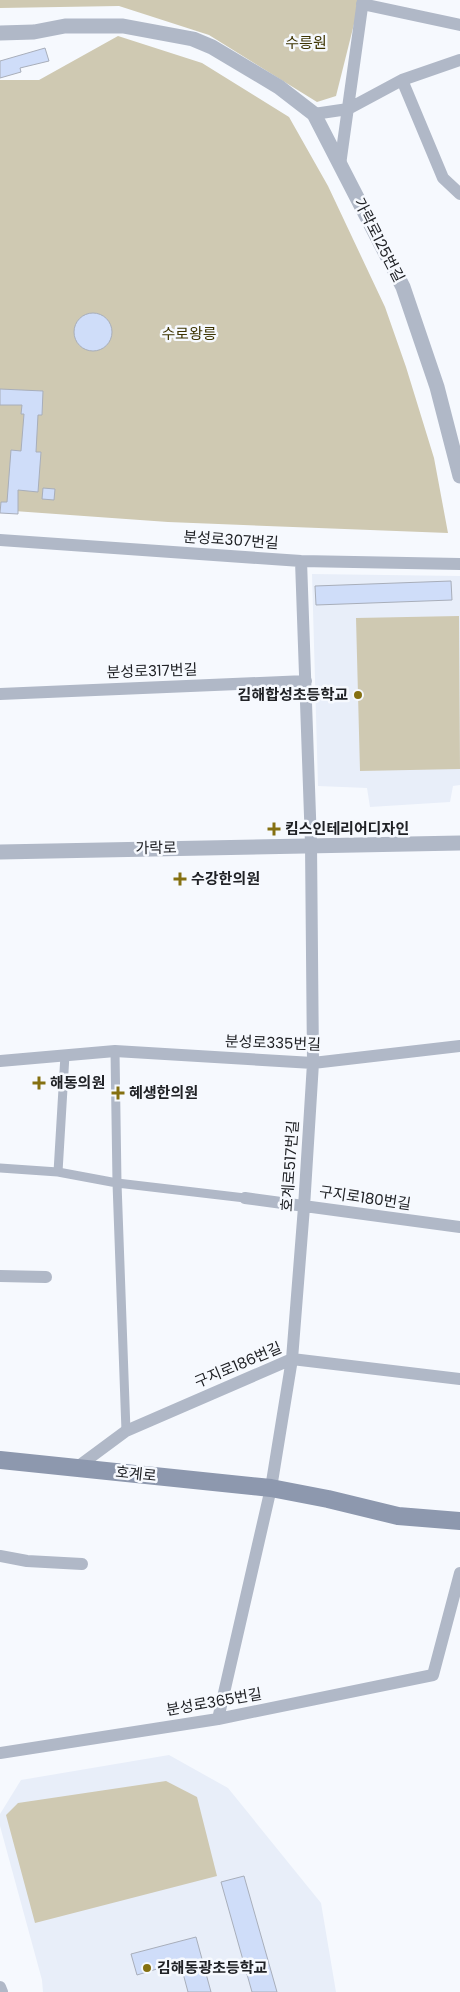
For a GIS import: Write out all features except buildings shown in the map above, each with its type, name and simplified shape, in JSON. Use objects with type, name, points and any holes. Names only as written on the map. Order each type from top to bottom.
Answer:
[{"type":"main road","name":"호계로","points":[[0,1460],[272,1488],[398,1516],[460,1521]]},
{"type":"street","points":[[340,165],[362,2],[460,25]]},
{"type":"street","points":[[0,33],[34,32],[65,26],[123,26],[193,39],[212,47],[279,87],[314,114],[348,109],[402,80],[460,60]]},
{"type":"street","points":[[402,80],[443,178],[460,194]]},
{"type":"street","name":"가락로125번길","points":[[314,114],[403,287],[437,387],[460,476]]},
{"type":"street","name":"분성로307번길","points":[[0,540],[302,561],[460,564]]},
{"type":"street","points":[[302,561],[311,844]]},
{"type":"street","name":"분성로317번길","points":[[0,694],[306,681]]},
{"type":"street","name":"가락로","points":[[0,852],[460,842]]},
{"type":"street","name":"호계로517번길","points":[[272,1488],[292,1359],[313,1063],[311,844]]},
{"type":"street","name":"분성로335번길","points":[[0,1061],[115,1051],[313,1063],[460,1046]]},
{"type":"street","points":[[115,1051],[117,1183],[126,1430]]},
{"type":"street","points":[[58,1172],[65,1055]]},
{"type":"street","name":"구지로180번길","points":[[0,1168],[58,1172],[117,1183],[460,1227]]},
{"type":"street","points":[[0,1276],[46,1277]]},
{"type":"street","name":"구지로186번길","points":[[76,1468],[126,1430],[292,1359],[460,1379]]},
{"type":"street","points":[[218,1719],[272,1488]]},
{"type":"street","points":[[0,1556],[28,1561],[82,1564]]},
{"type":"street","name":"분성로365번길","points":[[0,1754],[218,1719],[433,1675],[460,1573]]},
{"type":"street","points":[[0,1986],[2,1992]]},
{"type":"shaded area","name":"김해합성초등학교","points":[[312,574],[460,576],[460,785],[453,786],[450,802],[370,807],[367,788],[318,786]]},
{"type":"shaded area","points":[[169,1755],[228,1788],[321,1903],[336,1992],[43,1992],[42,1980],[0,1826],[0,1814],[21,1780]]},
{"type":"green space","name":"수릉원","points":[[0,0],[360,0],[336,96],[317,102],[209,35],[119,6],[0,8]]},
{"type":"green space","name":"수로왕릉","points":[[118,36],[202,63],[289,117],[328,186],[385,307],[434,458],[448,533],[168,522],[0,510],[0,80],[39,80]]},
{"type":"green space","points":[[459,616],[460,769],[360,771],[356,618]]},
{"type":"green space","points":[[166,1781],[197,1797],[217,1876],[35,1923],[6,1815],[18,1803]]},
{"type":"place","name":"김해합성초등학교","points":[[358,695]]},
{"type":"place","name":"킴스인테리어디자인","points":[[274,829]]},
{"type":"place","name":"수강한의원","points":[[180,879]]},
{"type":"place","name":"해동의원","points":[[39,1083]]},
{"type":"place","name":"혜생한의원","points":[[118,1093]]},
{"type":"place","name":"김해동광초등학교","points":[[147,1968]]}]
